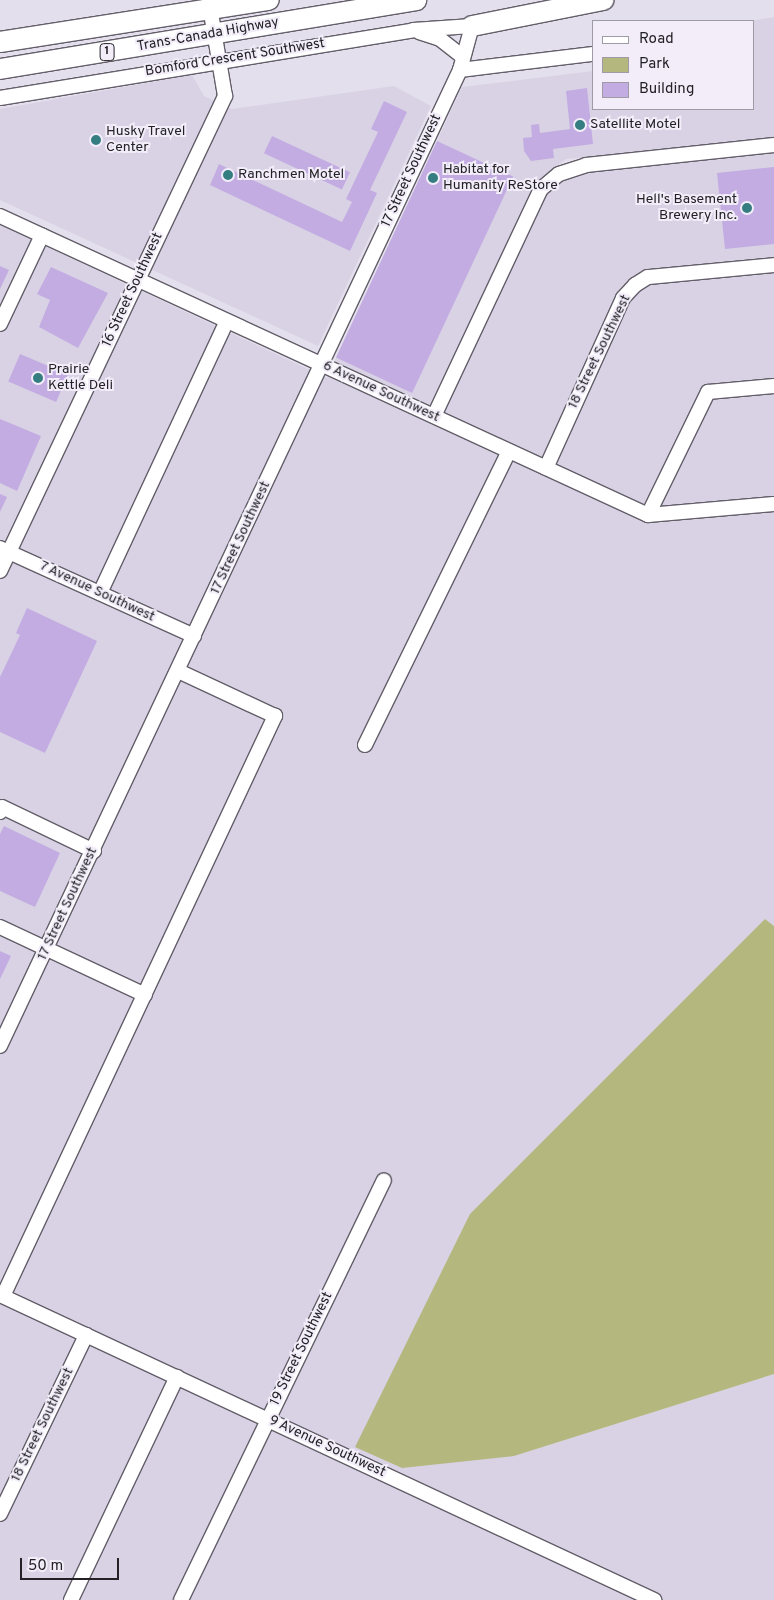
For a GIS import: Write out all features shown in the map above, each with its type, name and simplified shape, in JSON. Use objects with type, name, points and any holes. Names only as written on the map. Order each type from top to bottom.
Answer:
[{"type":"highway","name":"Trans-Canada Highway","points":[[0,42],[209,5],[269,0]]},
{"type":"highway","name":"Trans-Canada Highway","points":[[0,69],[416,0]]},
{"type":"highway","points":[[472,26],[603,0]]},
{"type":"street","name":"16 Street Southwest","points":[[0,571],[5,550],[138,280],[224,96],[209,5]]},
{"type":"street","name":"Bomford Crescent Southwest","points":[[0,98],[218,60],[413,30],[472,26]]},
{"type":"street","name":"17 Street Southwest","points":[[0,1046],[94,851],[322,364],[461,63],[472,26]]},
{"type":"street","points":[[413,30],[440,39],[461,63],[592,54]]},
{"type":"street","points":[[434,416],[540,188],[552,179],[586,165],[774,146]]},
{"type":"street","name":"6 Avenue Southwest","points":[[0,216],[648,515],[774,504]]},
{"type":"street","points":[[0,324],[42,235]]},
{"type":"street","name":"18 Street Southwest","points":[[546,468],[623,298],[635,285],[648,277],[774,265]]},
{"type":"street","points":[[100,594],[227,321]]},
{"type":"street","points":[[648,515],[708,392],[774,386]]},
{"type":"street","points":[[365,745],[509,451]]},
{"type":"street","name":"7 Avenue Southwest","points":[[5,550],[194,636]]},
{"type":"street","points":[[2,1295],[276,716],[178,670]]},
{"type":"street","points":[[0,812],[2,807],[94,851]]},
{"type":"street","points":[[0,927],[145,995]]},
{"type":"street","name":"19 Street Southwest","points":[[181,1600],[384,1180]]},
{"type":"street","name":"9 Avenue Southwest","points":[[2,1295],[654,1600]]},
{"type":"street","name":"18 Street Southwest","points":[[0,1514],[86,1335]]},
{"type":"street","points":[[72,1600],[177,1377]]},
{"type":"shaded area","points":[[774,17],[774,138],[566,159],[541,178],[551,190],[564,179],[585,173],[774,152],[774,926],[765,919],[514,1456],[774,1374],[774,1600],[0,1600],[0,225],[327,378],[462,87],[592,71],[592,110],[754,110],[754,20]]},
{"type":"shaded area","points":[[192,75],[204,96],[232,109],[394,86],[431,106],[318,346],[0,200],[0,109]]},
{"type":"green space","points":[[765,919],[774,926],[774,1374],[514,1456],[402,1468],[355,1447],[470,1214]]},
{"type":"building","name":"Satellite Motel","points":[[587,88],[593,144],[553,149],[554,158],[531,161],[524,151],[523,138],[532,137],[531,125],[539,124],[540,133],[570,129],[566,91]]},
{"type":"building","name":"Ranchmen Motel","points":[[384,101],[407,112],[370,190],[377,193],[350,251],[210,185],[219,164],[342,222],[352,202],[346,199],[378,132],[371,129]]},
{"type":"building","name":"Ranchmen Motel","points":[[272,136],[350,172],[342,190],[264,153]]},
{"type":"building","points":[[437,141],[513,176],[412,393],[336,358]]},
{"type":"building","name":"Hell's Basement Brewery Inc.","points":[[774,167],[774,244],[725,249],[717,173]]},
{"type":"building","points":[[0,266],[9,270],[0,289]]},
{"type":"building","points":[[51,267],[108,293],[78,348],[39,327],[50,300],[37,294]]},
{"type":"building","name":"Prairie Kettle Deli","points":[[20,354],[68,374],[56,402],[8,382]]},
{"type":"building","points":[[0,419],[41,436],[17,491],[0,483]]},
{"type":"building","points":[[0,494],[7,497],[0,512]]},
{"type":"building","points":[[27,608],[97,641],[45,753],[0,732],[0,677],[20,635],[16,633]]},
{"type":"building","points":[[4,826],[60,853],[35,907],[0,891],[0,834]]},
{"type":"building","points":[[0,951],[11,956],[0,979]]},
{"type":"place","name":"Satellite Motel","points":[[580,125]]},
{"type":"place","name":"Husky Travel Center","points":[[96,140]]},
{"type":"place","name":"Ranchmen Motel","points":[[228,175]]},
{"type":"place","name":"Habitat for Humanity ReStore","points":[[433,178]]},
{"type":"place","name":"Hell's Basement Brewery Inc.","points":[[747,208]]},
{"type":"place","name":"Prairie Kettle Deli","points":[[38,378]]}]
